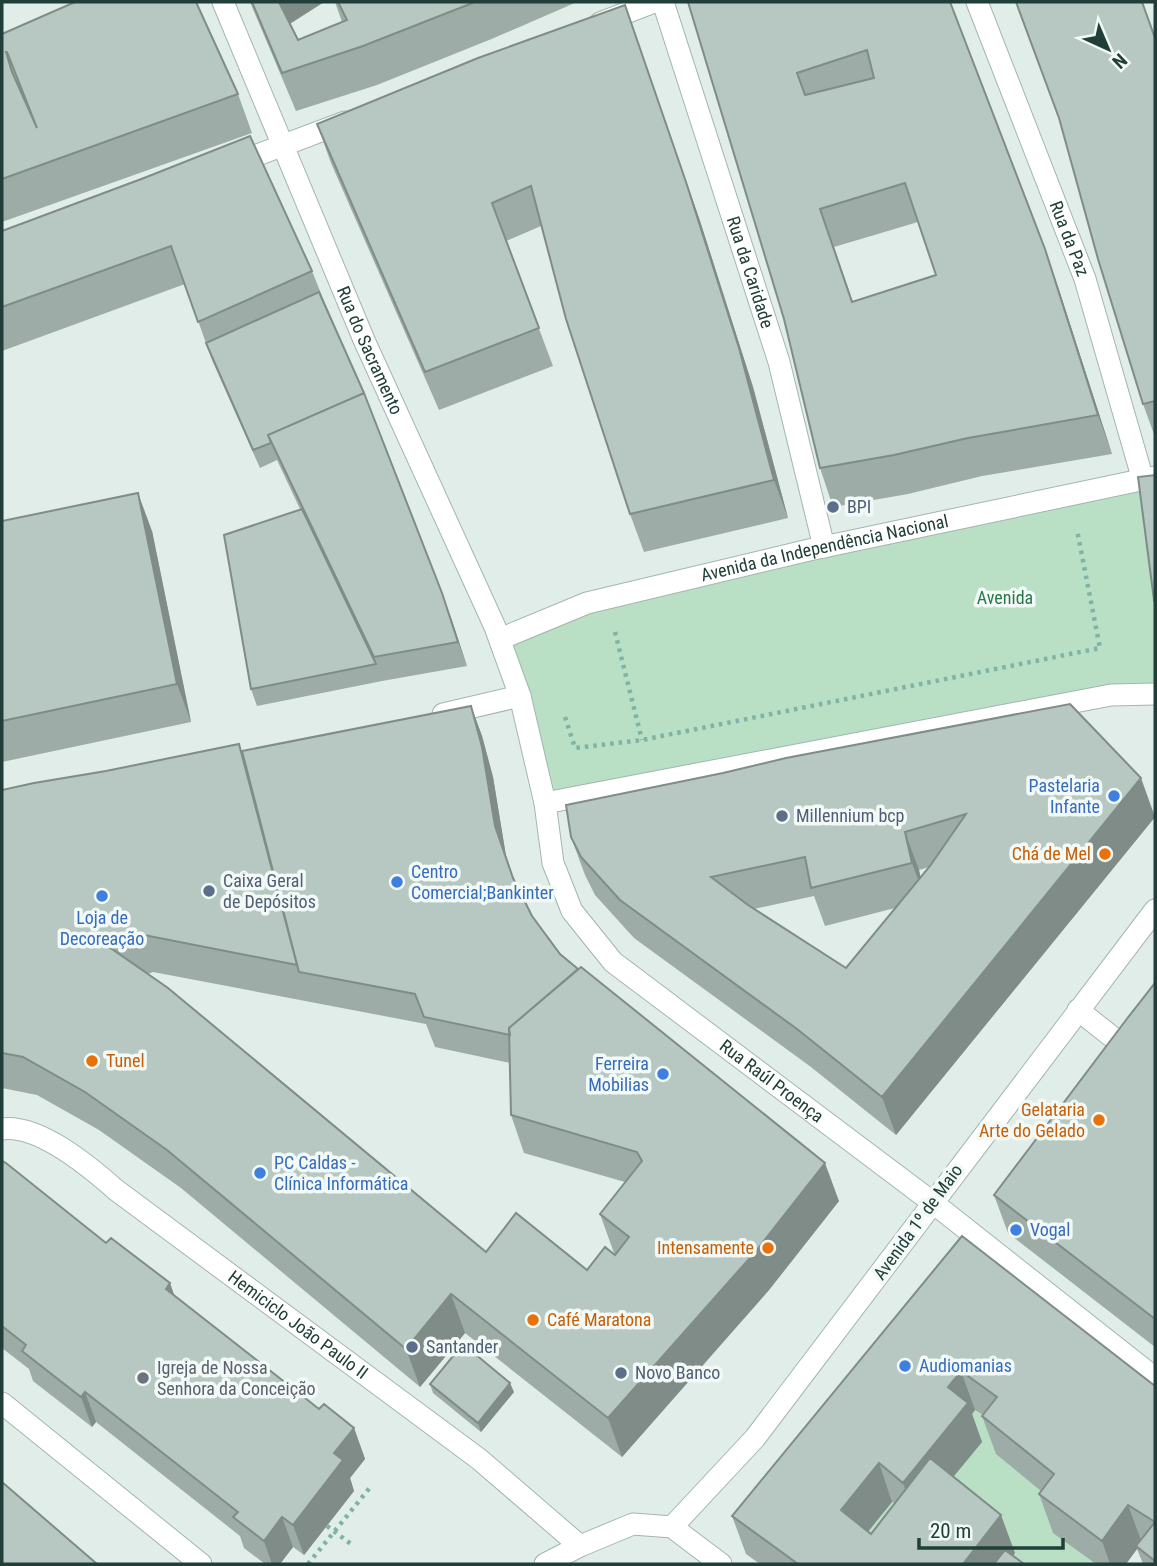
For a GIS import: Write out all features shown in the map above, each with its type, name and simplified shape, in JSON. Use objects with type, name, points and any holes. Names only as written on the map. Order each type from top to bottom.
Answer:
[{"type":"street","points":[[576,32],[654,2]]},
{"type":"street","name":"Rua da Caridade","points":[[663,2],[779,362],[824,547]]},
{"type":"street","name":"Rua da Paz","points":[[977,2],[1085,279],[1149,478]]},
{"type":"street","name":"Rua do Sacramento","points":[[229,4],[282,146],[363,340],[499,639],[520,696]]},
{"type":"street","points":[[216,171],[368,113]]},
{"type":"street","name":"Avenida da Independência Nacional","points":[[499,639],[587,603],[824,547],[1149,478]]},
{"type":"street","points":[[545,803],[1111,695],[1155,694]]},
{"type":"street","points":[[428,717],[520,696]]},
{"type":"street","name":"Rua Raúl Proença","points":[[520,696],[545,803],[553,863],[572,911],[613,962],[933,1202],[1155,1378]]},
{"type":"street","name":"Avenida 1º de Maio","points":[[673,1527],[755,1438],[1155,910]]},
{"type":"street","points":[[1078,1010],[1140,1058]]},
{"type":"street","name":"Hemiciclo João Paulo II","points":[[2,1129],[16,1127],[72,1153],[116,1190],[479,1459],[580,1546]]},
{"type":"street","points":[[2,1403],[201,1564]]},
{"type":"street","points":[[545,1564],[633,1524],[673,1527],[721,1564]]},
{"type":"path","points":[[563,712],[575,748],[642,740],[1101,648],[1076,529]]},
{"type":"path","points":[[614,628],[642,740]]},
{"type":"path","points":[[308,1564],[372,1485]]},
{"type":"path","points":[[327,1526],[351,1544]]},
{"type":"green space","name":"Avenida","points":[[1155,477],[1155,694],[545,803],[500,639],[587,603]]},
{"type":"green space","points":[[975,1410],[999,1426],[1060,1505],[1096,1564],[1007,1564],[855,1548],[892,1502]]},
{"type":"building","points":[[75,2],[196,2],[238,94],[2,179],[2,34]],"holes":[[[7,52],[37,128],[12,72]]]},
{"type":"building","points":[[252,2],[279,2],[298,40],[347,20],[338,2],[475,2],[363,46],[282,73]]},
{"type":"building","points":[[688,2],[950,2],[1045,249],[1098,415],[820,468],[784,319]],"holes":[[[867,50],[874,78],[805,95],[797,73]],[[905,183],[936,275],[852,302],[820,209]]]},
{"type":"building","points":[[1016,2],[1142,2],[1155,38],[1155,401],[1143,404],[1098,259],[1059,118]]},
{"type":"building","points":[[625,5],[739,348],[774,480],[630,514],[566,319],[531,186],[492,203],[539,328],[425,372],[317,124],[478,58]]},
{"type":"building","points":[[250,136],[312,271],[198,322],[171,246],[2,307],[2,231]]},
{"type":"building","points":[[319,292],[364,393],[268,435],[271,443],[253,450],[206,343]]},
{"type":"building","points":[[364,393],[442,593],[458,642],[374,657],[268,435]]},
{"type":"building","points":[[1155,475],[1155,599],[1154,600],[1138,477]]},
{"type":"building","points":[[138,493],[177,684],[2,721],[2,521]]},
{"type":"building","points":[[302,509],[376,664],[251,689],[224,535]]},
{"type":"building","points":[[1070,704],[1141,778],[882,1097],[797,1029],[620,900],[581,857],[571,837],[566,805],[786,758]],"holes":[[[966,814],[930,866],[846,968],[748,905],[711,877],[805,857],[811,888],[912,863],[905,832]]]},
{"type":"building","name":"Centro Comercial;Bankinter","points":[[471,706],[482,747],[495,826],[513,878],[532,916],[560,954],[578,969],[509,1028],[510,1035],[424,1017],[415,994],[299,972],[242,751]]},
{"type":"building","points":[[239,744],[297,965],[139,934],[105,944],[168,988],[486,1252],[516,1213],[587,1270],[605,1247],[615,1255],[629,1237],[600,1214],[642,1161],[637,1152],[511,1115],[509,1028],[581,967],[825,1163],[756,1251],[608,1418],[451,1294],[406,1349],[167,1150],[85,1092],[23,1057],[2,1053],[2,790]]},
{"type":"building","points":[[1155,983],[1155,1319],[994,1195]]},
{"type":"building","name":"Igreja de Nossa Senhora da Conceição","points":[[2,1161],[106,1243],[111,1238],[170,1283],[166,1289],[319,1409],[324,1404],[354,1428],[334,1453],[343,1460],[293,1525],[282,1517],[264,1541],[233,1517],[238,1512],[85,1392],[81,1397],[22,1351],[26,1345],[2,1326]]},
{"type":"building","points":[[962,1236],[1155,1386],[1155,1522],[1128,1505],[1102,1541],[1039,1494],[1054,1474],[982,1416],[997,1397],[961,1371],[948,1387],[968,1403],[903,1483],[879,1463],[841,1510],[871,1534],[930,1458],[1001,1515],[963,1564],[798,1564],[732,1516]]},
{"type":"building","points":[[463,1344],[510,1383],[478,1423],[430,1384]]},
{"type":"building","points":[[2,1482],[97,1564],[2,1564]]},
{"type":"building","points":[[1155,1522],[1155,1561],[1136,1546]]},
{"type":"building","points":[[1005,1550],[1024,1564],[994,1564]]},
{"type":"place","name":"BPI","points":[[833,507]]},
{"type":"place","name":"Pastelaria Infante","points":[[1114,796]]},
{"type":"place","name":"Millennium bcp","points":[[782,816]]},
{"type":"place","name":"Chá de Mel","points":[[1105,854]]},
{"type":"place","name":"Centro Comercial;Bankinter","points":[[397,882]]},
{"type":"place","name":"Caixa Geral de Depósitos","points":[[209,891]]},
{"type":"place","name":"Loja de Decoreação","points":[[102,896]]},
{"type":"place","name":"Tunel","points":[[92,1061]]},
{"type":"place","name":"Ferreira Mobilias","points":[[663,1074]]},
{"type":"place","name":"Gelataria Arte do Gelado","points":[[1099,1120]]},
{"type":"place","name":"PC Caldas - Clínica Informática","points":[[260,1173]]},
{"type":"place","name":"Vogal","points":[[1016,1230]]},
{"type":"place","name":"Intensamente","points":[[768,1248]]},
{"type":"place","name":"Café Maratona","points":[[533,1320]]},
{"type":"place","name":"Santander","points":[[412,1347]]},
{"type":"place","name":"Audiomanias","points":[[905,1366]]},
{"type":"place","name":"Novo Banco","points":[[621,1373]]},
{"type":"place","name":"Igreja de Nossa Senhora da Conceição","points":[[143,1378]]}]
